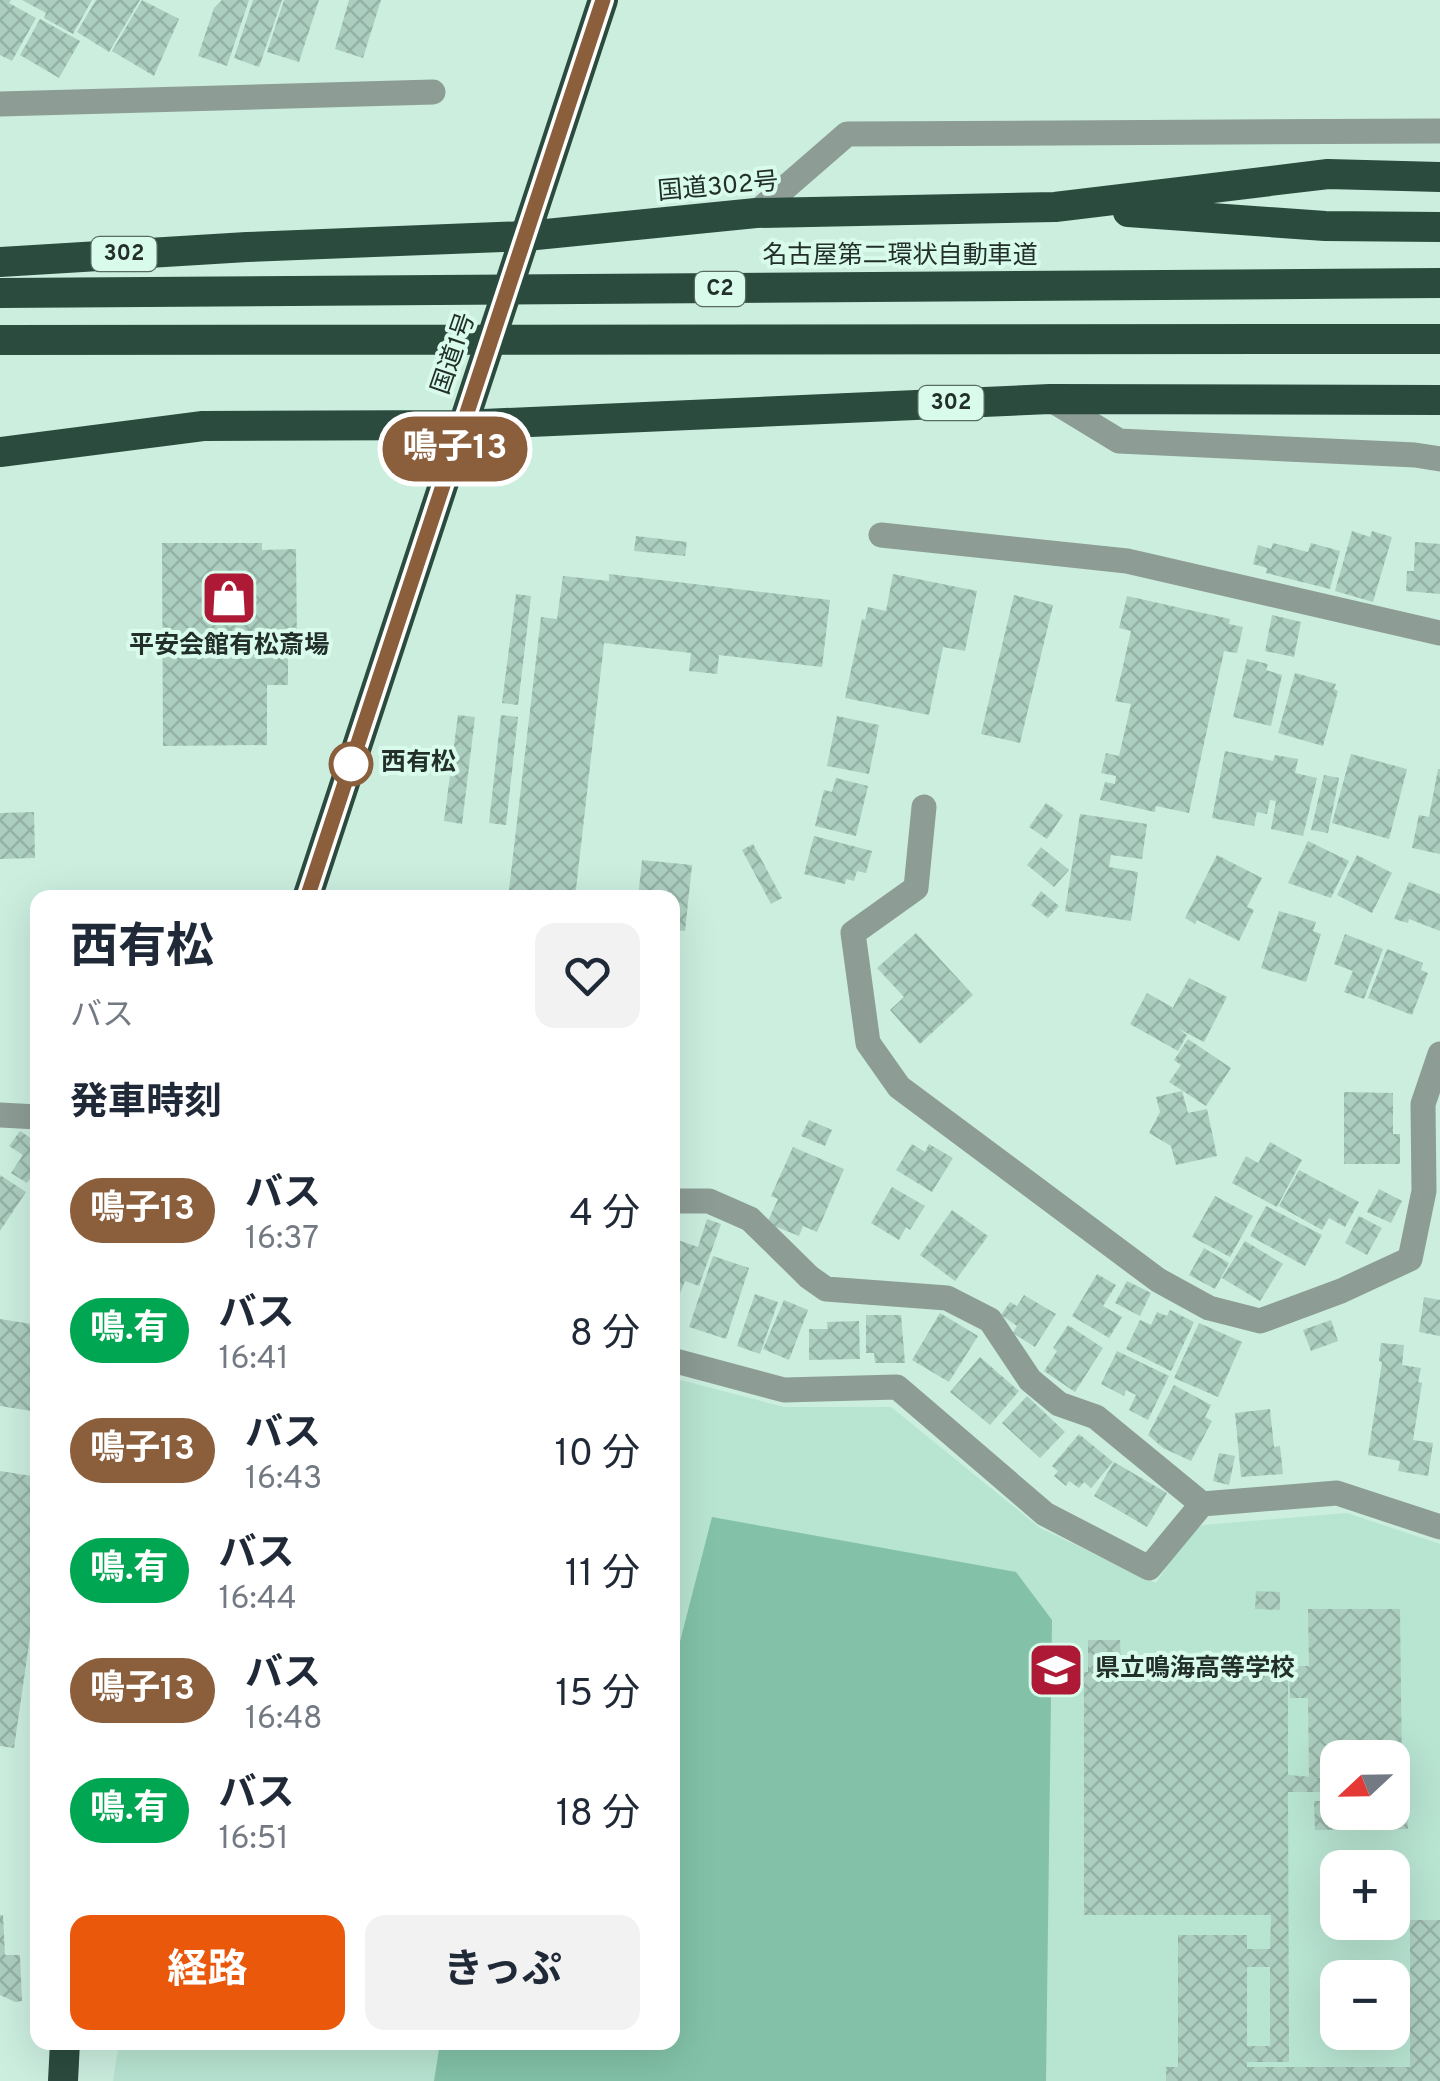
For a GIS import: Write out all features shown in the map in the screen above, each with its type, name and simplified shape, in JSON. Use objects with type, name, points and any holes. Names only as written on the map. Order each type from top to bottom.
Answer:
[{"type":"highway","name":"国道1号","points":[[309,890],[603,0]]},
{"type":"highway","name":"国道302号","points":[[0,262],[247,246],[526,236],[756,213],[1055,207],[1328,174],[1440,177]]},
{"type":"highway","points":[[1055,207],[1326,226],[1440,227]]},
{"type":"highway","name":"名古屋第二環状自動車道","points":[[0,293],[1440,282]]},
{"type":"highway","name":"C2","points":[[0,340],[1440,338]]},
{"type":"highway","name":"302","points":[[0,452],[204,426],[462,425],[1050,399],[1440,400]]},
{"type":"highway","points":[[63,2081],[64,2050]]},
{"type":"street","points":[[0,104],[433,92]]},
{"type":"street","points":[[756,213],[847,134],[1440,131]]},
{"type":"street","points":[[1050,399],[1119,441],[1440,459]]},
{"type":"street","points":[[881,536],[1127,561],[1440,633]]},
{"type":"street","points":[[924,807],[916,888],[852,932],[868,1043],[898,1087],[1158,1280],[1209,1308],[1260,1321],[1410,1258],[1424,1191],[1423,1104],[1440,1054]]},
{"type":"street","points":[[0,1114],[30,1117]]},
{"type":"street","points":[[680,1202],[709,1201],[750,1219],[826,1290],[946,1298],[990,1320],[1030,1380],[1059,1404],[1096,1417],[1202,1504],[1337,1493],[1440,1527]]},
{"type":"street","points":[[680,1362],[784,1390],[897,1388],[1045,1514],[1150,1568],[1202,1504]]},
{"type":"shaded area","name":"県立鳴海高等学校","points":[[680,1380],[784,1407],[891,1407],[1040,1528],[1156,1583],[1189,1533],[1203,1525],[1347,1513],[1440,1544],[1440,2081],[113,2081],[118,2050],[680,2050]]},
{"type":"shaded area","points":[[712,1517],[1016,1572],[1052,1620],[1046,2081],[434,2081],[439,2050],[680,2050],[680,1642]]},
{"type":"building","points":[[0,0],[11,0],[9,3],[36,18],[12,61],[0,55]]},
{"type":"building","points":[[22,0],[92,0],[73,34]]},
{"type":"building","points":[[96,0],[140,0],[109,52],[77,32]]},
{"type":"building","points":[[142,0],[179,19],[154,76],[112,51]]},
{"type":"building","points":[[222,0],[249,0],[227,66],[198,56],[214,8]]},
{"type":"building","points":[[253,0],[282,0],[259,67],[234,58]]},
{"type":"building","points":[[284,0],[319,0],[299,62],[267,52]]},
{"type":"building","points":[[349,0],[381,0],[363,58],[335,49]]},
{"type":"building","points":[[40,19],[80,41],[59,78],[20,55]]},
{"type":"building","points":[[1352,531],[1370,537],[1372,531],[1392,537],[1373,602],[1335,591]]},
{"type":"building","points":[[636,536],[687,542],[685,556],[634,551]]},
{"type":"building","points":[[1415,542],[1440,544],[1440,594],[1406,591],[1407,571],[1414,571]]},
{"type":"building","name":"平安会館有松斎場","points":[[162,543],[262,543],[262,550],[296,549],[297,647],[288,647],[288,685],[267,685],[267,745],[163,746]]},
{"type":"building","points":[[1273,543],[1308,552],[1311,543],[1340,551],[1330,589],[1266,573],[1267,568],[1253,564],[1258,545],[1271,549]]},
{"type":"building","points":[[609,574],[830,600],[822,667],[719,655],[717,674],[689,671],[691,653],[604,643],[576,890],[509,890],[541,617],[557,619],[563,576],[609,581]]},
{"type":"building","points":[[893,574],[977,591],[965,651],[943,647],[929,715],[845,698],[862,619],[865,620],[868,607],[886,611]]},
{"type":"building","points":[[516,594],[531,596],[518,705],[502,703]]},
{"type":"building","points":[[1014,595],[1053,605],[1020,743],[981,734]]},
{"type":"building","points":[[1127,596],[1230,619],[1229,624],[1243,627],[1237,653],[1224,651],[1189,813],[1156,806],[1155,812],[1100,800],[1105,782],[1115,784],[1116,776],[1101,773],[1106,753],[1119,756],[1131,704],[1115,701],[1131,631],[1119,628]]},
{"type":"building","points":[[1272,615],[1301,622],[1294,657],[1265,651]]},
{"type":"building","points":[[1247,659],[1268,664],[1266,670],[1282,675],[1271,726],[1233,717]]},
{"type":"building","points":[[1295,673],[1336,684],[1334,689],[1338,691],[1323,746],[1278,733]]},
{"type":"building","points":[[458,715],[475,717],[462,824],[444,821]]},
{"type":"building","points":[[501,715],[518,717],[506,825],[489,823]]},
{"type":"building","points":[[837,716],[879,725],[869,774],[827,766]]},
{"type":"building","points":[[1225,751],[1273,761],[1275,755],[1298,759],[1295,773],[1317,778],[1303,836],[1271,829],[1276,801],[1270,800],[1267,814],[1257,812],[1254,826],[1212,818]]},
{"type":"building","points":[[1351,754],[1407,769],[1389,839],[1332,823]]},
{"type":"building","points":[[1438,769],[1440,854],[1412,848],[1419,815],[1429,817]]},
{"type":"building","points":[[1324,775],[1339,778],[1328,833],[1311,830]]},
{"type":"building","points":[[836,778],[868,786],[856,836],[815,826],[824,790],[832,792]]},
{"type":"building","points":[[1046,803],[1063,815],[1047,839],[1029,827]]},
{"type":"building","points":[[34,812],[35,858],[0,859],[0,813]]},
{"type":"building","points":[[1080,814],[1147,824],[1142,859],[1111,855],[1109,867],[1138,872],[1131,921],[1065,911]]},
{"type":"building","points":[[814,836],[872,851],[866,873],[857,871],[854,881],[846,879],[845,884],[804,874]]},
{"type":"building","points":[[1308,841],[1349,861],[1331,898],[1288,883]]},
{"type":"building","points":[[753,844],[782,898],[771,904],[742,850]]},
{"type":"building","points":[[1041,847],[1069,870],[1054,887],[1027,865]]},
{"type":"building","points":[[1217,855],[1262,878],[1247,907],[1254,910],[1239,941],[1185,918]]},
{"type":"building","points":[[1357,855],[1392,873],[1372,913],[1337,895]]},
{"type":"building","points":[[642,860],[692,865],[685,931],[680,931],[680,890],[639,890]]},
{"type":"building","points":[[1409,882],[1440,894],[1440,931],[1409,919],[1408,923],[1394,919]]},
{"type":"building","points":[[1041,891],[1059,906],[1048,918],[1031,905]]},
{"type":"building","points":[[1279,911],[1316,922],[1313,931],[1321,934],[1306,982],[1261,968]]},
{"type":"building","points":[[916,933],[973,995],[920,1044],[890,1010],[904,997],[877,968]]},
{"type":"building","points":[[1345,934],[1383,949],[1364,999],[1344,992],[1353,971],[1334,964]]},
{"type":"building","points":[[1387,949],[1423,963],[1421,970],[1428,973],[1412,1015],[1368,998]]},
{"type":"building","points":[[1189,978],[1227,997],[1204,1042],[1177,1028],[1187,1035],[1178,1051],[1130,1024],[1147,993],[1172,1007],[1171,1011]]},
{"type":"building","points":[[1188,1039],[1231,1068],[1206,1106],[1169,1082],[1181,1065],[1174,1060]]},
{"type":"building","points":[[1182,1091],[1188,1113],[1207,1109],[1217,1156],[1176,1165],[1171,1146],[1149,1133],[1160,1112],[1156,1097]]},
{"type":"building","points":[[1344,1092],[1393,1093],[1393,1134],[1400,1134],[1400,1164],[1344,1164]]},
{"type":"building","points":[[809,1120],[832,1130],[825,1146],[801,1136]]},
{"type":"building","points":[[20,1131],[30,1138],[27,1183],[11,1173],[23,1155],[9,1146]]},
{"type":"building","points":[[1270,1142],[1302,1160],[1277,1207],[1232,1183],[1246,1156],[1258,1163]]},
{"type":"building","points":[[912,1144],[925,1152],[929,1144],[953,1158],[932,1192],[896,1170]]},
{"type":"building","points":[[793,1147],[844,1169],[817,1232],[803,1226],[799,1236],[767,1223],[778,1199],[771,1196]]},
{"type":"building","points":[[1299,1170],[1359,1202],[1345,1227],[1329,1218],[1322,1230],[1279,1206]]},
{"type":"building","points":[[0,1175],[26,1192],[0,1231]]},
{"type":"building","points":[[892,1187],[925,1206],[899,1240],[871,1223]]},
{"type":"building","points":[[1379,1189],[1402,1201],[1391,1223],[1367,1212]]},
{"type":"building","points":[[1215,1196],[1253,1216],[1230,1257],[1192,1237]]},
{"type":"building","points":[[1266,1206],[1322,1235],[1305,1266],[1250,1236]]},
{"type":"building","points":[[952,1210],[988,1236],[955,1281],[920,1255]]},
{"type":"building","points":[[1359,1216],[1382,1228],[1367,1255],[1345,1243]]},
{"type":"building","points":[[707,1219],[721,1224],[699,1286],[685,1281],[680,1294],[680,1241],[698,1247]]},
{"type":"building","points":[[1245,1241],[1283,1264],[1260,1301],[1222,1278]]},
{"type":"building","points":[[1204,1248],[1229,1263],[1215,1289],[1189,1275]]},
{"type":"building","points":[[713,1256],[749,1268],[726,1339],[689,1327]]},
{"type":"building","points":[[1097,1274],[1116,1285],[1103,1306],[1122,1317],[1109,1338],[1072,1316]]},
{"type":"building","points":[[1127,1281],[1151,1293],[1140,1316],[1115,1303]]},
{"type":"building","points":[[755,1294],[778,1302],[760,1354],[737,1346]]},
{"type":"building","points":[[1024,1295],[1056,1314],[1035,1347],[1013,1333],[1017,1326],[1001,1315],[1010,1302],[1017,1306]]},
{"type":"building","points":[[1424,1297],[1440,1300],[1440,1336],[1419,1332]]},
{"type":"building","points":[[784,1300],[808,1310],[789,1360],[763,1349]]},
{"type":"building","points":[[1170,1310],[1194,1322],[1171,1371],[1126,1349],[1140,1320],[1151,1325],[1157,1312],[1167,1316]]},
{"type":"building","points":[[940,1313],[978,1336],[949,1382],[912,1360]]},
{"type":"building","points":[[866,1315],[901,1315],[905,1363],[875,1363],[874,1353],[866,1353]]},
{"type":"building","points":[[0,1319],[30,1324],[30,1411],[0,1406]]},
{"type":"building","points":[[1331,1320],[1338,1341],[1311,1351],[1303,1330]]},
{"type":"building","points":[[859,1321],[860,1359],[809,1360],[809,1329],[828,1329],[827,1322]]},
{"type":"building","points":[[1199,1323],[1242,1342],[1218,1397],[1174,1378]]},
{"type":"building","points":[[1068,1325],[1103,1348],[1075,1392],[1044,1371]]},
{"type":"building","points":[[1381,1343],[1404,1345],[1402,1365],[1421,1368],[1413,1440],[1433,1443],[1428,1476],[1398,1471],[1400,1461],[1368,1455],[1382,1362]]},
{"type":"building","points":[[1117,1351],[1169,1376],[1148,1420],[1129,1410],[1136,1395],[1126,1390],[1124,1396],[1101,1384]]},
{"type":"building","points":[[980,1357],[1019,1391],[990,1425],[950,1392]]},
{"type":"building","points":[[1174,1385],[1211,1405],[1205,1417],[1212,1421],[1191,1461],[1163,1448],[1148,1435]]},
{"type":"building","points":[[1027,1396],[1065,1432],[1040,1458],[1002,1423]]},
{"type":"building","points":[[1270,1409],[1274,1447],[1280,1446],[1283,1474],[1241,1477],[1235,1413]]},
{"type":"building","points":[[1079,1434],[1113,1462],[1091,1488],[1084,1482],[1079,1488],[1069,1481],[1066,1486],[1054,1476],[1058,1471],[1052,1466]]},
{"type":"building","points":[[1219,1453],[1235,1456],[1229,1485],[1213,1481]]},
{"type":"building","points":[[1114,1462],[1167,1493],[1147,1527],[1094,1496]]},
{"type":"building","points":[[0,1471],[30,1476],[30,1637],[14,1748],[0,1746]]},
{"type":"building","points":[[1256,1591],[1280,1592],[1280,1610],[1255,1609]]},
{"type":"building","points":[[1308,1609],[1400,1609],[1402,1740],[1320,1740],[1320,1777],[1309,1777],[1308,1698],[1290,1698],[1289,1666],[1309,1666]]},
{"type":"building","points":[[1088,1640],[1120,1640],[1121,1660],[1149,1660],[1149,1672],[1271,1672],[1270,1679],[1288,1679],[1288,1775],[1320,1778],[1320,1792],[1288,1792],[1289,2062],[1247,2062],[1247,2067],[1410,2067],[1410,1920],[1440,1920],[1440,2081],[1166,2081],[1166,2067],[1178,2067],[1178,1935],[1247,1935],[1247,1949],[1270,1949],[1271,1915],[1084,1915],[1084,1672],[1088,1672]],"holes":[[[1247,1967],[1270,1967],[1270,2046],[1247,2046]]]},
{"type":"building","points":[[1314,1801],[1320,1801],[1320,1830],[1315,1830]]},
{"type":"building","points":[[0,1915],[5,1955],[20,1955],[22,2001],[0,1995]]},
{"type":"bus line","name":"鳴子13","points":[[310,890],[603,0]]},
{"type":"place","name":"平安会館有松斎場","points":[[229,598]]},
{"type":"place","name":"西有松","points":[[351,764]]},
{"type":"place","name":"県立鳴海高等学校","points":[[1056,1670]]}]
